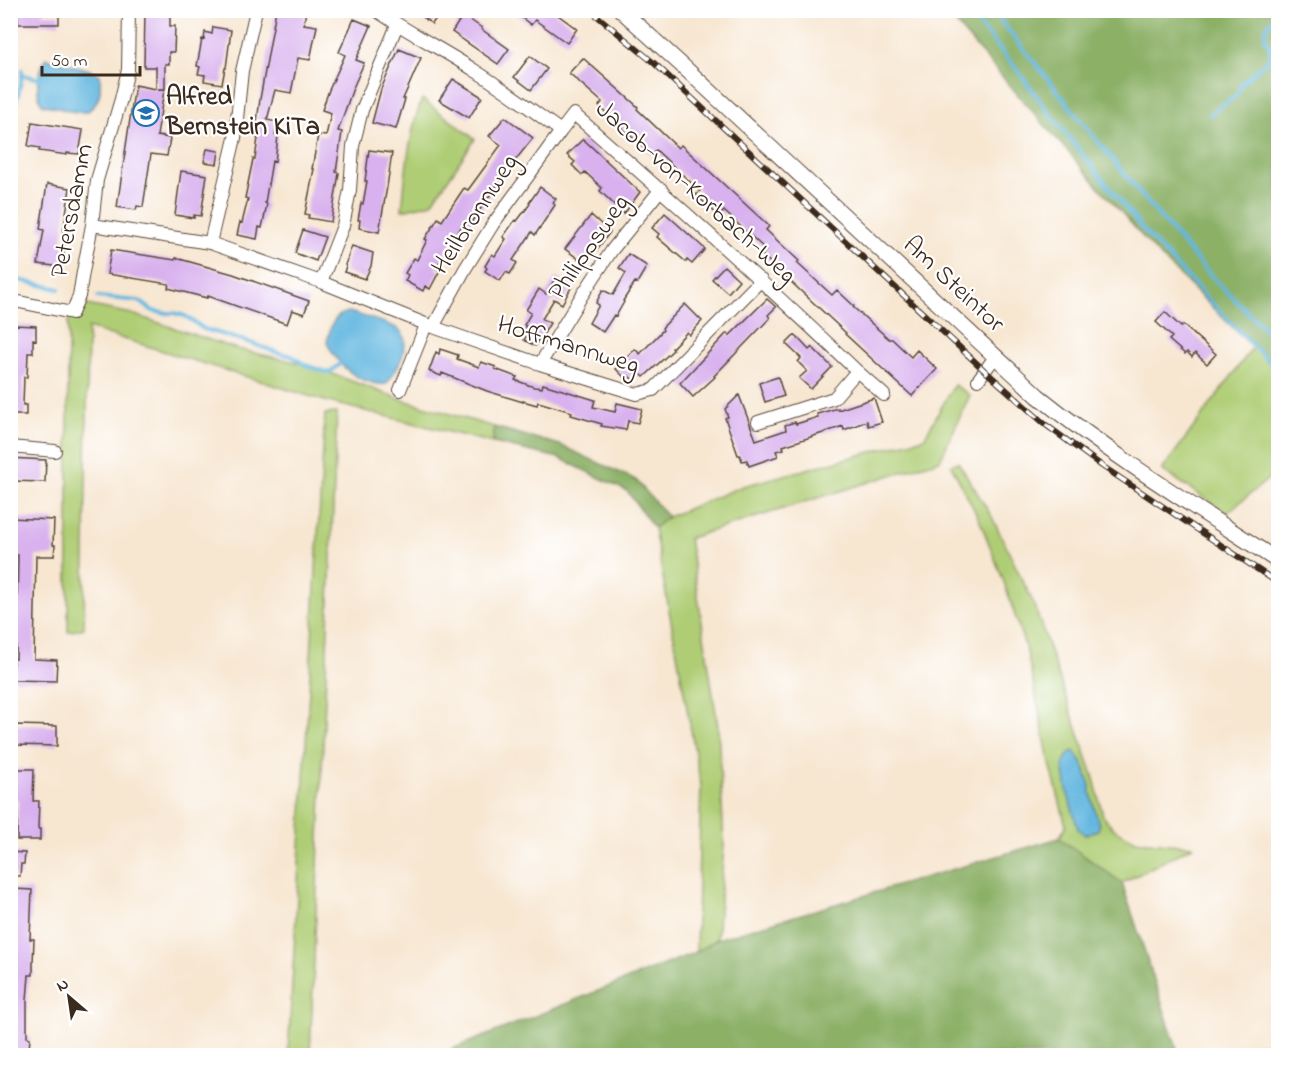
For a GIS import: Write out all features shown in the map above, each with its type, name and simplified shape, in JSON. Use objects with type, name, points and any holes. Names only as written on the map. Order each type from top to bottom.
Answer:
[{"type":"street","name":"Petersdamm","points":[[10,300],[72,313],[78,296],[92,225],[97,180],[122,99],[128,70],[129,10]]},
{"type":"street","points":[[210,243],[235,138],[242,71],[256,10]]},
{"type":"street","name":"Jacob-von-Korbach-Weg","points":[[376,10],[397,26],[473,69],[561,131],[574,114],[661,189],[884,395]]},
{"type":"street","name":"Am Steintor","points":[[621,10],[1038,396],[1116,455],[1278,561]]},
{"type":"street","points":[[321,282],[343,226],[350,190],[353,146],[362,110],[397,26]]},
{"type":"street","name":"Heilbronnweg","points":[[430,326],[493,224],[561,131]]},
{"type":"street","name":"Philippsweg","points":[[540,364],[612,250],[661,189]]},
{"type":"street","name":"Hoffmannweg","points":[[92,225],[210,243],[321,282],[430,326],[637,394],[654,390],[761,280]]},
{"type":"street","points":[[400,390],[430,326]]},
{"type":"street","points":[[978,380],[995,357]]},
{"type":"street","points":[[758,422],[834,398],[857,371]]},
{"type":"street","points":[[10,447],[55,451]]},
{"type":"green space","points":[[947,11],[1278,11],[1278,372],[1156,252]]},
{"type":"green space","points":[[422,99],[475,139],[432,203],[402,210],[406,168]]},
{"type":"green space","points":[[77,303],[132,314],[237,349],[308,365],[400,399],[494,427],[493,443],[325,401],[88,328],[84,628],[68,632],[68,321]]},
{"type":"green space","points":[[1253,347],[1278,372],[1278,471],[1227,513],[1162,470]]},
{"type":"green space","points":[[954,385],[970,395],[940,460],[689,538],[718,727],[724,845],[717,939],[696,952],[701,785],[654,528],[668,517],[743,486],[924,438]]},
{"type":"green space","points":[[337,413],[310,1055],[288,1055],[325,414]]},
{"type":"green space","points":[[494,427],[560,445],[636,480],[668,517],[654,528],[627,491],[559,458],[493,443]]},
{"type":"green space","points":[[958,462],[991,515],[1033,602],[1094,778],[1103,816],[1115,830],[1136,841],[1193,846],[1122,883],[1059,838],[1066,826],[1048,756],[1027,652],[1004,582],[980,521],[951,465]]},
{"type":"green space","points":[[1059,838],[1122,883],[1179,1055],[437,1055],[696,952],[717,939]]},
{"type":"green space","points":[[1278,1042],[1278,1055],[1182,1055]]},
{"type":"water","points":[[46,58],[100,75],[99,96],[87,112],[75,112],[42,104],[38,93],[38,81]]},
{"type":"water","points":[[349,312],[389,324],[403,334],[405,341],[402,356],[386,384],[374,384],[348,371],[334,356],[327,343],[335,319]]},
{"type":"water","points":[[1074,751],[1082,762],[1089,782],[1099,825],[1098,830],[1085,835],[1078,829],[1067,791],[1063,766],[1066,758]]},
{"type":"building","points":[[18,10],[42,10],[42,14],[59,14],[59,24],[18,24]]},
{"type":"building","points":[[145,10],[166,10],[166,13],[170,13],[170,26],[175,26],[174,52],[169,52],[169,64],[165,64],[165,89],[158,89],[164,90],[157,136],[170,138],[167,156],[151,154],[143,207],[137,206],[136,210],[117,207],[135,85],[156,89],[156,67],[144,67]]},
{"type":"building","points":[[276,10],[306,10],[304,24],[317,26],[310,60],[298,58],[291,93],[275,90],[267,120],[277,122],[275,162],[272,161],[265,203],[267,204],[257,239],[237,235],[248,199],[245,198],[253,159],[255,159],[258,138],[255,137],[260,99]]},
{"type":"building","points":[[413,10],[442,10],[432,24]]},
{"type":"building","points":[[512,10],[551,10],[577,29],[567,43],[535,20],[531,25]]},
{"type":"building","points":[[463,15],[509,49],[498,64],[452,32]]},
{"type":"building","points":[[354,19],[371,26],[356,60],[364,63],[338,131],[342,132],[336,172],[339,173],[331,222],[308,218],[309,215],[305,214],[318,135],[326,136],[331,113],[322,110],[345,55],[339,52]]},
{"type":"building","points":[[213,27],[231,30],[222,84],[204,81],[205,75],[198,74],[200,67],[197,66],[202,39],[204,40],[205,32],[212,34]]},
{"type":"building","points":[[399,49],[421,58],[403,99],[405,99],[396,129],[372,123],[381,89]]},
{"type":"building","points":[[530,56],[547,69],[531,90],[514,77]]},
{"type":"building","points":[[583,58],[638,107],[637,109],[678,148],[681,145],[769,226],[766,230],[832,295],[837,290],[853,307],[911,357],[917,350],[937,369],[912,396],[762,255],[766,250],[724,211],[719,216],[696,195],[700,191],[656,150],[651,155],[599,106],[602,102],[569,73]]},
{"type":"building","points":[[453,79],[482,97],[469,118],[439,100]]},
{"type":"building","points":[[505,117],[533,138],[470,224],[465,221],[436,268],[440,270],[430,289],[425,286],[423,291],[405,281],[408,275],[405,273],[414,258],[417,260],[427,240],[425,239],[438,218],[442,221],[464,188],[468,190],[501,145],[489,136]]},
{"type":"building","points":[[32,122],[83,130],[79,154],[67,153],[67,155],[39,151],[40,148],[28,146]]},
{"type":"building","points":[[583,139],[640,192],[624,214],[600,191],[602,188],[585,172],[582,175],[572,165],[575,162],[567,155]]},
{"type":"building","points":[[207,149],[219,151],[217,164],[204,162]]},
{"type":"building","points":[[369,150],[392,153],[379,232],[359,228],[360,220],[358,220],[367,181],[365,181]]},
{"type":"building","points":[[181,171],[207,175],[201,216],[194,215],[194,218],[175,215]]},
{"type":"building","points":[[47,184],[70,188],[62,239],[66,240],[62,267],[38,264],[44,230],[40,229]]},
{"type":"building","points":[[540,187],[556,199],[553,203],[555,205],[535,235],[532,232],[513,260],[517,263],[510,274],[506,272],[500,281],[485,271],[487,268],[485,266],[492,254],[495,256],[506,239],[503,237],[530,204]]},
{"type":"building","points":[[665,213],[705,249],[692,264],[687,260],[686,262],[657,237],[659,234],[652,228]]},
{"type":"building","points":[[591,215],[610,232],[586,264],[565,249]]},
{"type":"building","points":[[303,230],[325,237],[316,261],[295,253]]},
{"type":"building","points":[[352,246],[373,253],[371,266],[365,279],[344,272]]},
{"type":"building","points":[[111,250],[175,260],[176,258],[233,274],[309,301],[304,314],[292,310],[287,324],[208,296],[207,298],[168,288],[169,284],[107,274]]},
{"type":"building","points":[[628,254],[647,266],[623,301],[616,316],[614,315],[603,332],[589,323],[599,305],[596,303],[603,290],[613,295],[626,273],[619,268]]},
{"type":"building","points":[[724,266],[739,280],[728,293],[712,279]]},
{"type":"building","points":[[556,277],[572,286],[562,304],[554,299],[542,319],[550,323],[535,346],[524,340],[528,334],[523,330],[526,326],[524,325],[531,313],[526,310],[539,289],[546,294]]},
{"type":"building","points":[[767,299],[776,307],[768,315],[770,318],[693,397],[680,383],[727,333],[729,336]]},
{"type":"building","points":[[685,304],[702,321],[689,335],[687,332],[672,348],[673,350],[644,377],[640,373],[633,380],[629,376],[626,379],[616,369],[635,349],[640,354]]},
{"type":"building","points":[[1165,312],[1216,354],[1207,364],[1195,353],[1192,357],[1187,352],[1185,354],[1169,340],[1172,337],[1156,322]]},
{"type":"building","points":[[14,325],[36,326],[33,353],[28,353],[27,377],[24,377],[23,405],[26,405],[26,415],[10,415],[11,339],[14,339]]},
{"type":"building","points":[[795,335],[809,350],[812,347],[832,367],[811,389],[799,378],[807,371],[798,362],[801,358],[786,344]]},
{"type":"building","points":[[440,349],[458,355],[457,359],[479,367],[481,362],[496,367],[495,369],[517,377],[515,380],[534,387],[542,388],[543,384],[595,400],[593,407],[615,412],[617,403],[642,409],[638,423],[628,421],[626,430],[601,426],[602,424],[571,415],[572,412],[538,402],[537,405],[523,402],[442,373],[441,376],[429,371],[436,352],[439,354]]},
{"type":"building","points":[[778,377],[784,396],[765,402],[759,383]]},
{"type":"building","points":[[739,395],[756,440],[786,430],[785,425],[795,422],[796,424],[818,417],[817,414],[838,408],[838,410],[874,398],[882,422],[868,426],[867,421],[844,430],[843,426],[783,446],[784,449],[776,451],[778,456],[749,466],[747,460],[742,461],[738,455],[725,418],[728,417],[725,409]]},
{"type":"building","points":[[10,458],[46,460],[45,482],[10,481]]},
{"type":"building","points":[[10,518],[54,520],[54,556],[36,556],[34,659],[57,660],[56,681],[13,680],[13,659],[16,659],[18,555],[14,555],[14,530],[10,529]]},
{"type":"building","points":[[15,725],[57,726],[57,746],[14,745]]},
{"type":"building","points":[[13,769],[34,769],[33,801],[39,801],[40,840],[17,840],[18,800],[12,800]]},
{"type":"building","points":[[10,852],[25,853],[20,876],[10,876]]},
{"type":"building","points":[[14,889],[32,890],[30,939],[34,939],[33,975],[29,975],[27,1037],[30,1038],[29,1049],[25,1049],[25,1056],[10,1056],[10,936]]},
{"type":"waterway","points":[[967,10],[1145,232],[1278,370]]},
{"type":"waterway","points":[[992,10],[1171,230],[1217,282],[1278,342]]},
{"type":"waterway","points":[[1210,115],[1236,96],[1242,83],[1269,59],[1271,50],[1265,38],[1266,27],[1278,13]]},
{"type":"waterway","points":[[10,120],[20,88],[22,70]]},
{"type":"waterway","points":[[22,75],[40,79]]},
{"type":"waterway","points":[[10,278],[59,289]]},
{"type":"waterway","points":[[98,297],[139,301],[153,311],[185,316],[204,329],[292,356],[305,365],[329,373],[340,364]]},
{"type":"railway","points":[[590,10],[654,63],[1046,425],[1102,466],[1278,583]]},
{"type":"place","name":"Alfred Bernstein KiTa","points":[[146,113]]}]
